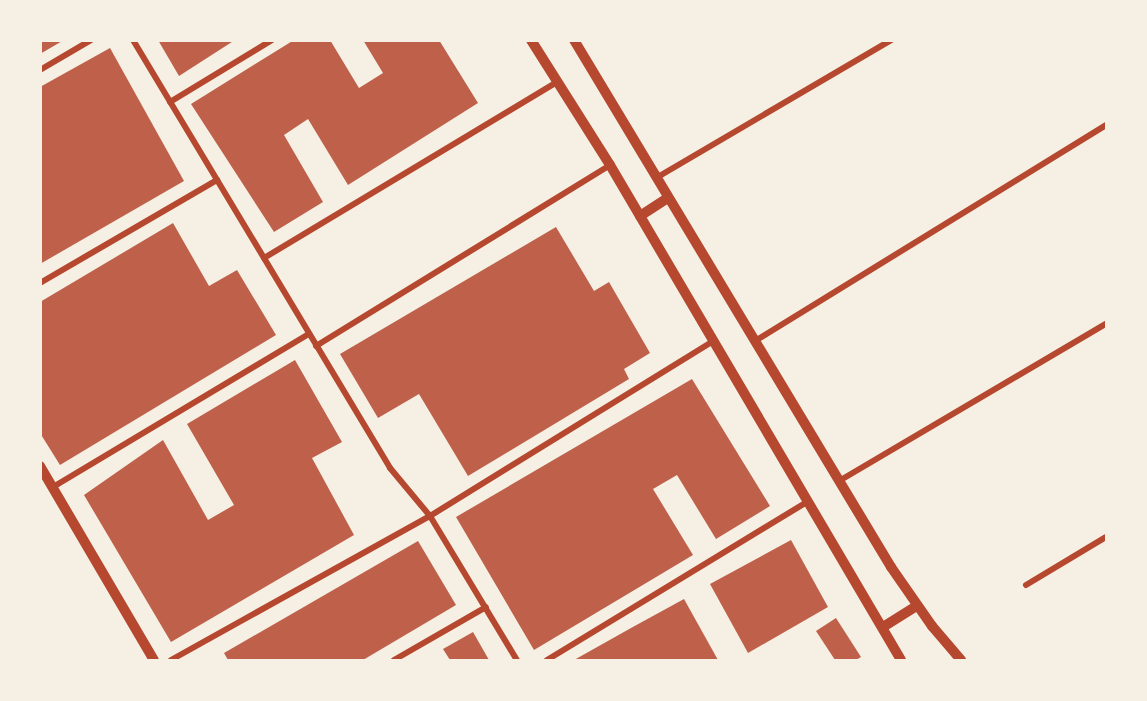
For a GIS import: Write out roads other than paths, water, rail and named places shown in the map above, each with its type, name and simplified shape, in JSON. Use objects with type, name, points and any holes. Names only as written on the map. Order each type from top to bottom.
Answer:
[{"type":"street","points":[[40,70],[91,40]]},
{"type":"street","points":[[133,40],[390,468],[430,516],[517,660]]},
{"type":"street","points":[[170,102],[272,40]]},
{"type":"street","points":[[531,40],[610,165],[901,660]]},
{"type":"street","points":[[574,40],[839,481],[917,606],[961,660]]},
{"type":"street","points":[[656,177],[891,40]]},
{"type":"street","points":[[264,258],[558,81]]},
{"type":"street","points":[[755,341],[1107,125]]},
{"type":"street","points":[[316,346],[610,165]]},
{"type":"street","points":[[40,283],[217,180]]},
{"type":"street","points":[[640,216],[668,198]]},
{"type":"street","points":[[839,481],[1107,324]]},
{"type":"street","points":[[53,487],[309,334]]},
{"type":"street","points":[[171,660],[430,516],[713,341]]},
{"type":"street","points":[[40,466],[154,660]]},
{"type":"street","points":[[547,660],[808,501]]},
{"type":"street","points":[[1026,585],[1107,537]]},
{"type":"street","points":[[883,627],[917,606]]},
{"type":"street","points":[[394,660],[486,607]]}]
